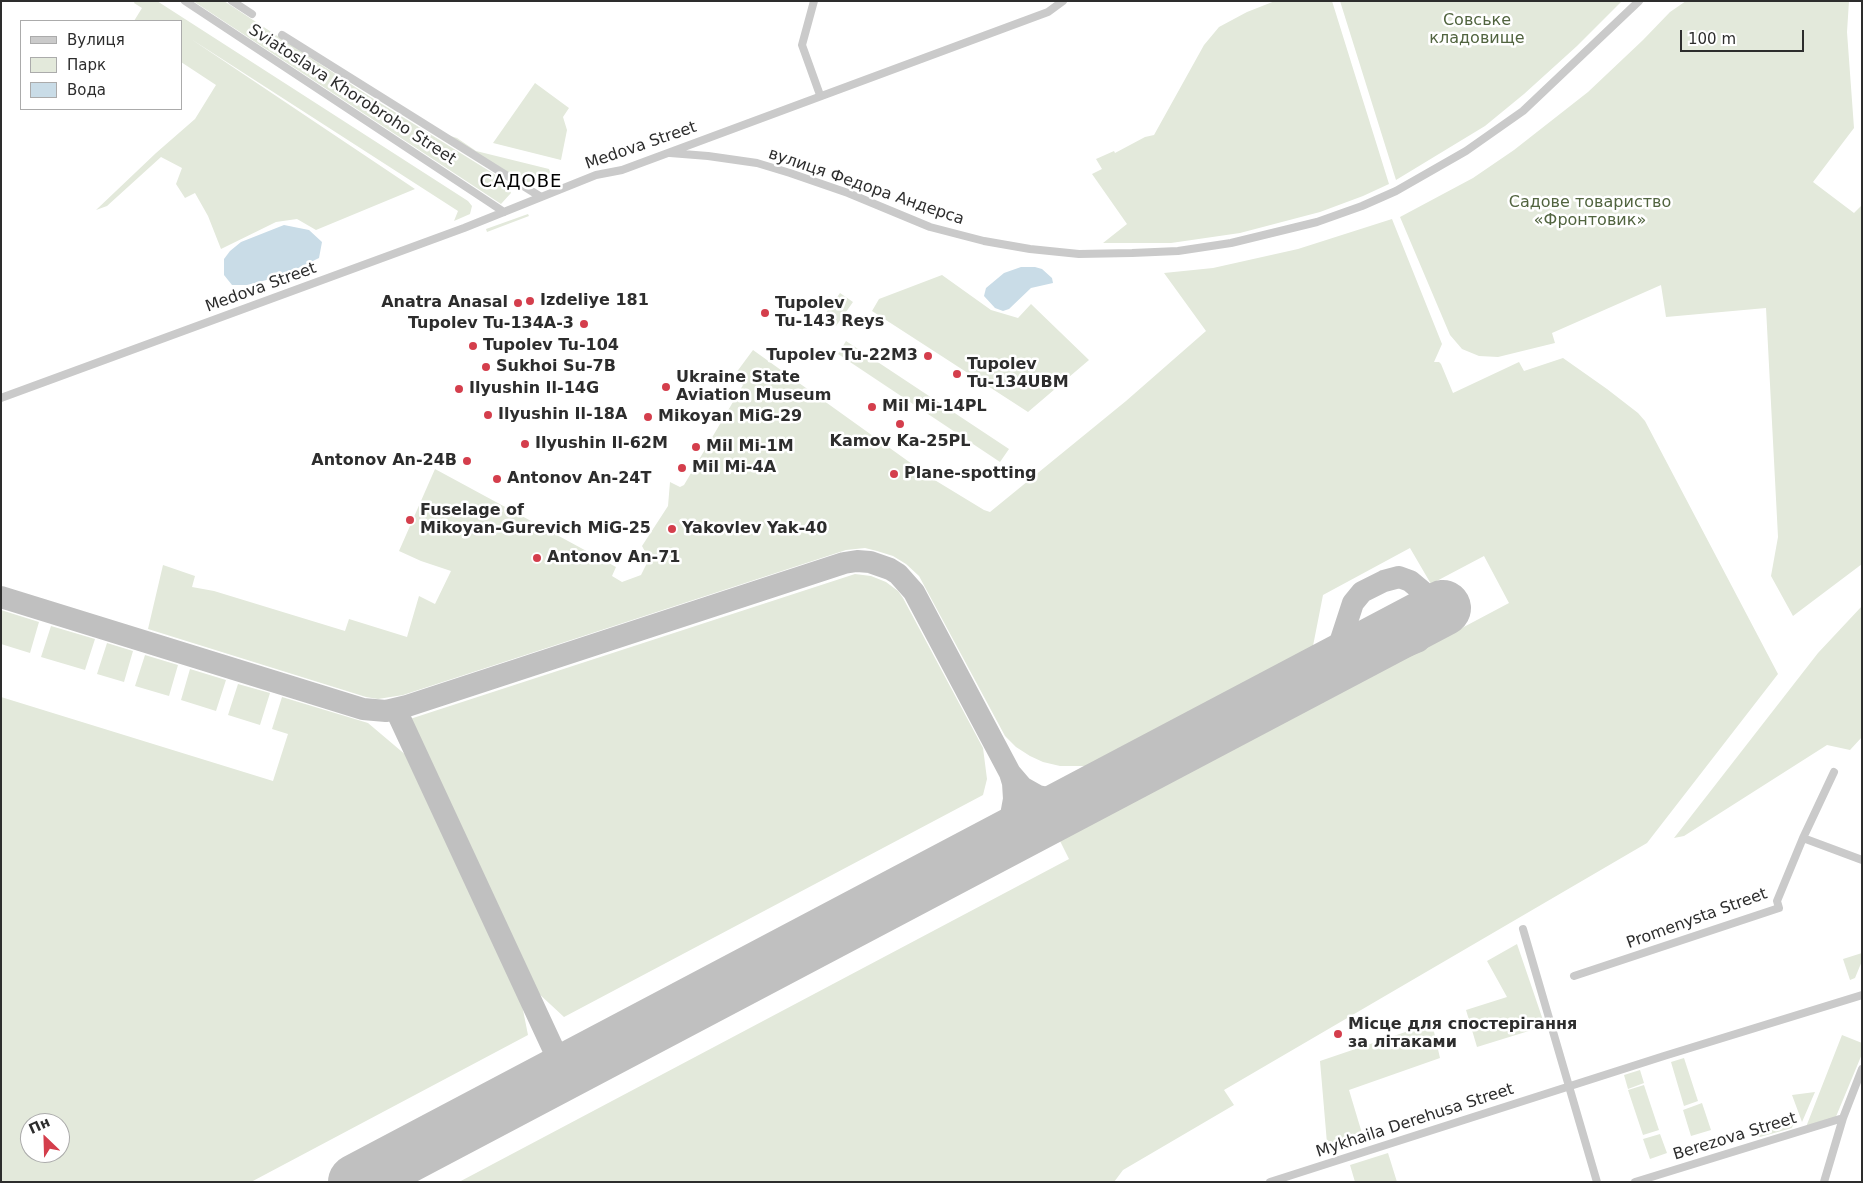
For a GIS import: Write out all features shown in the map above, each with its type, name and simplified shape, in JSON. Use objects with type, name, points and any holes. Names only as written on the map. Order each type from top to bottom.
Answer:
[{"type":"street","name":"Sviatoslava Khorobroho Street","points":[[185,1],[504,212]]},
{"type":"street","name":"Sviatoslava Khorobroho Street","points":[[232,1],[252,14]]},
{"type":"street","points":[[814,1],[802,45],[820,95]]},
{"type":"street","name":"Medova Street","points":[[1,398],[464,228],[596,175],[622,170],[1048,12],[1063,1]]},
{"type":"street","name":"вулиця Федора Андерса","points":[[668,153],[757,163],[790,172],[848,193],[930,226],[984,241],[1030,249],[1079,254],[1132,253],[1178,251],[1231,243],[1317,222],[1362,206],[1396,191],[1466,151],[1523,111],[1639,1]]},
{"type":"street","name":"Sviatoslava Khorobroho Street","points":[[282,35],[541,197]]},
{"type":"street","name":"Promenysta Street","points":[[1574,976],[1779,908],[1777,901],[1803,838],[1834,772]]},
{"type":"street","points":[[1803,838],[1862,860]]},
{"type":"street","points":[[1522,929],[1597,1182]]},
{"type":"street","name":"Mykhaila Derehusa Street","points":[[1270,1182],[1862,995]]},
{"type":"street","points":[[1824,1182],[1843,1118],[1862,1069]]},
{"type":"street","name":"Berezova Street","points":[[1636,1182],[1843,1118]]},
{"type":"green space","points":[[135,1],[157,1],[468,201],[472,206],[470,214],[454,221],[458,211],[191,39],[415,189],[316,230],[297,219],[276,222],[221,249],[208,216],[195,193],[185,198],[176,184],[182,168],[161,157],[107,206],[96,210],[195,119],[216,85],[182,63],[182,20],[135,20],[142,8],[134,3]]},
{"type":"green space","points":[[193,1],[224,1],[369,96],[507,182],[511,193],[501,204]]},
{"type":"green space","points":[[1275,1],[1332,1],[1389,184],[1320,212],[1240,233],[1171,243],[1103,243],[1127,224],[1092,174],[1102,169],[1096,159],[1114,151],[1115,153],[1145,137],[1154,135],[1204,45],[1219,27],[1247,12]]},
{"type":"green space","name":"Совське кладовище","points":[[1340,1],[1622,1],[1577,46],[1485,126],[1396,180]]},
{"type":"green space","name":"Садове товариство «Фронтовик»","points":[[1686,1],[1849,1],[1847,32],[1854,128],[1813,182],[1854,213],[1862,205],[1862,564],[1793,616],[1771,576],[1778,537],[1766,308],[1666,317],[1661,285],[1552,333],[1555,343],[1498,357],[1479,356],[1462,349],[1450,335],[1400,217],[1473,178],[1514,150],[1588,92],[1670,12]]},
{"type":"green space","points":[[535,83],[569,108],[563,117],[567,130],[561,160],[493,143]]},
{"type":"green space","points":[[444,134],[457,138],[476,151],[549,169],[551,175],[547,179],[528,182],[518,180]]},
{"type":"green space","points":[[528,214],[529,216],[487,232],[486,229]]},
{"type":"green space","points":[[1392,219],[1442,344],[1434,362],[1441,364],[1453,393],[1519,362],[1524,371],[1563,358],[1638,413],[1645,421],[1778,674],[1647,843],[1224,1090],[1234,1105],[1123,1170],[1114,1182],[459,1182],[1069,859],[1060,841],[1509,603],[1484,556],[1431,584],[1410,548],[1323,595],[1313,646],[1087,766],[1060,766],[1043,762],[1030,756],[1016,747],[1005,736],[919,576],[906,564],[893,556],[865,548],[846,550],[403,695],[378,699],[366,697],[148,629],[163,565],[195,576],[192,587],[214,591],[345,631],[349,619],[407,637],[419,596],[435,604],[451,571],[399,551],[435,469],[616,567],[612,576],[622,582],[641,575],[649,559],[642,546],[668,506],[670,482],[680,487],[684,485],[743,385],[733,377],[753,350],[933,479],[990,512],[1126,401],[1206,331],[1164,273],[1213,268],[1298,249]]},
{"type":"green space","points":[[942,275],[991,310],[1018,318],[1031,304],[1089,360],[1028,412],[872,311],[879,299]]},
{"type":"green space","points":[[840,293],[853,302],[836,326],[823,317]]},
{"type":"green space","points":[[846,341],[1009,449],[1000,462],[838,354]]},
{"type":"green space","points":[[855,574],[871,576],[886,582],[898,591],[903,598],[983,748],[987,779],[983,795],[564,1017],[537,992],[410,719]]},
{"type":"green space","points":[[1862,606],[1862,737],[1850,750],[1827,745],[1684,836],[1674,838],[1818,653]]},
{"type":"green space","points":[[1,610],[39,622],[30,653],[1,644]]},
{"type":"green space","points":[[51,626],[95,639],[85,670],[41,657]]},
{"type":"green space","points":[[107,643],[133,651],[124,682],[97,674]]},
{"type":"green space","points":[[145,655],[178,665],[169,696],[135,686]]},
{"type":"green space","points":[[190,669],[226,680],[216,711],[181,700]]},
{"type":"green space","points":[[238,684],[270,693],[260,725],[228,715]]},
{"type":"green space","points":[[1,697],[273,781],[288,734],[272,729],[282,697],[368,723],[407,756],[521,1000],[528,1035],[251,1182],[1,1182]]},
{"type":"green space","points":[[1517,944],[1545,1026],[1477,1047],[1466,1010],[1507,997],[1487,961]]},
{"type":"green space","points":[[1862,953],[1862,961],[1855,978],[1850,980],[1843,959]]},
{"type":"green space","points":[[1432,1023],[1440,1058],[1349,1090],[1364,1140],[1328,1155],[1320,1061]]},
{"type":"green space","points":[[1842,1035],[1862,1043],[1862,1054],[1835,1119],[1806,1127]]},
{"type":"green space","points":[[1684,1058],[1698,1101],[1684,1106],[1671,1062]]},
{"type":"green space","points":[[1640,1070],[1644,1083],[1628,1089],[1624,1075]]},
{"type":"green space","points":[[1644,1085],[1659,1130],[1643,1135],[1628,1090]]},
{"type":"green space","points":[[1815,1092],[1802,1122],[1792,1095]]},
{"type":"green space","points":[[1702,1103],[1711,1130],[1691,1136],[1683,1110]]},
{"type":"green space","points":[[1782,1120],[1793,1125],[1792,1128],[1760,1137],[1756,1134],[1759,1127]]},
{"type":"green space","points":[[1660,1134],[1667,1153],[1650,1159],[1643,1139]]},
{"type":"green space","points":[[1388,1153],[1397,1182],[1355,1182],[1350,1165]]},
{"type":"water","points":[[284,225],[309,230],[322,242],[319,258],[282,276],[247,285],[232,285],[224,275],[224,259],[230,251],[241,242]]},
{"type":"water","points":[[1021,267],[1042,269],[1052,278],[1053,283],[1031,288],[1009,309],[1003,311],[995,308],[984,296],[986,288],[1004,273]]},
{"type":"taxiway","points":[[1,597],[363,709],[386,711],[407,706],[844,563],[870,562],[898,574],[914,592],[1010,773],[1022,787],[1038,796],[1060,801],[1081,798],[1102,788]]},
{"type":"taxiway","points":[[1313,677],[1337,652],[1353,603],[1362,592],[1384,581],[1399,577],[1410,581],[1422,591],[1429,602],[1432,618],[1427,631],[1419,641],[1402,648],[1376,649],[1359,653]]},
{"type":"taxiway","points":[[396,710],[564,1072]]},
{"type":"taxiway","points":[[983,850],[996,841],[1010,821],[1014,799],[1010,773]]},
{"type":"runway","points":[[356,1182],[1443,608]]},
{"type":"place","name":"Izdeliye 181","points":[[530,301]]},
{"type":"place","name":"Anatra Anasal","points":[[518,303]]},
{"type":"place","name":"Tupolev Tu-143 Reys","points":[[765,313]]},
{"type":"place","name":"Tupolev Tu-134A-3","points":[[584,324]]},
{"type":"place","name":"Tupolev Tu-104","points":[[473,346]]},
{"type":"place","name":"Tupolev Tu-22M3","points":[[928,356]]},
{"type":"place","name":"Sukhoi Su-7B","points":[[486,367]]},
{"type":"place","name":"Tupolev Tu-134UBM","points":[[957,374]]},
{"type":"place","name":"Ukraine State Aviation Museum","points":[[666,387]]},
{"type":"place","name":"Ilyushin Il-14G","points":[[459,389]]},
{"type":"place","name":"Mil Mi-14PL","points":[[872,407]]},
{"type":"place","name":"Ilyushin Il-18A","points":[[488,415]]},
{"type":"place","name":"Mikoyan MiG-29","points":[[648,417]]},
{"type":"place","name":"Kamov Ka-25PL","points":[[900,424]]},
{"type":"place","name":"Ilyushin Il-62M","points":[[525,444]]},
{"type":"place","name":"Mil Mi-1M","points":[[696,447]]},
{"type":"place","name":"Antonov An-24B","points":[[467,461]]},
{"type":"place","name":"Mil Mi-4A","points":[[682,468]]},
{"type":"place","name":"Plane-spotting","points":[[894,474]]},
{"type":"place","name":"Antonov An-24T","points":[[497,479]]},
{"type":"place","name":"Fuselage of Mikoyan-Gurevich MiG-25","points":[[410,520]]},
{"type":"place","name":"Yakovlev Yak-40","points":[[672,529]]},
{"type":"place","name":"Antonov An-71","points":[[537,558]]},
{"type":"place","name":"Місце для спостерігання за літаками","points":[[1338,1034]]},
{"type":"district","name":"САДОВЕ","points":[[521,182]]}]
